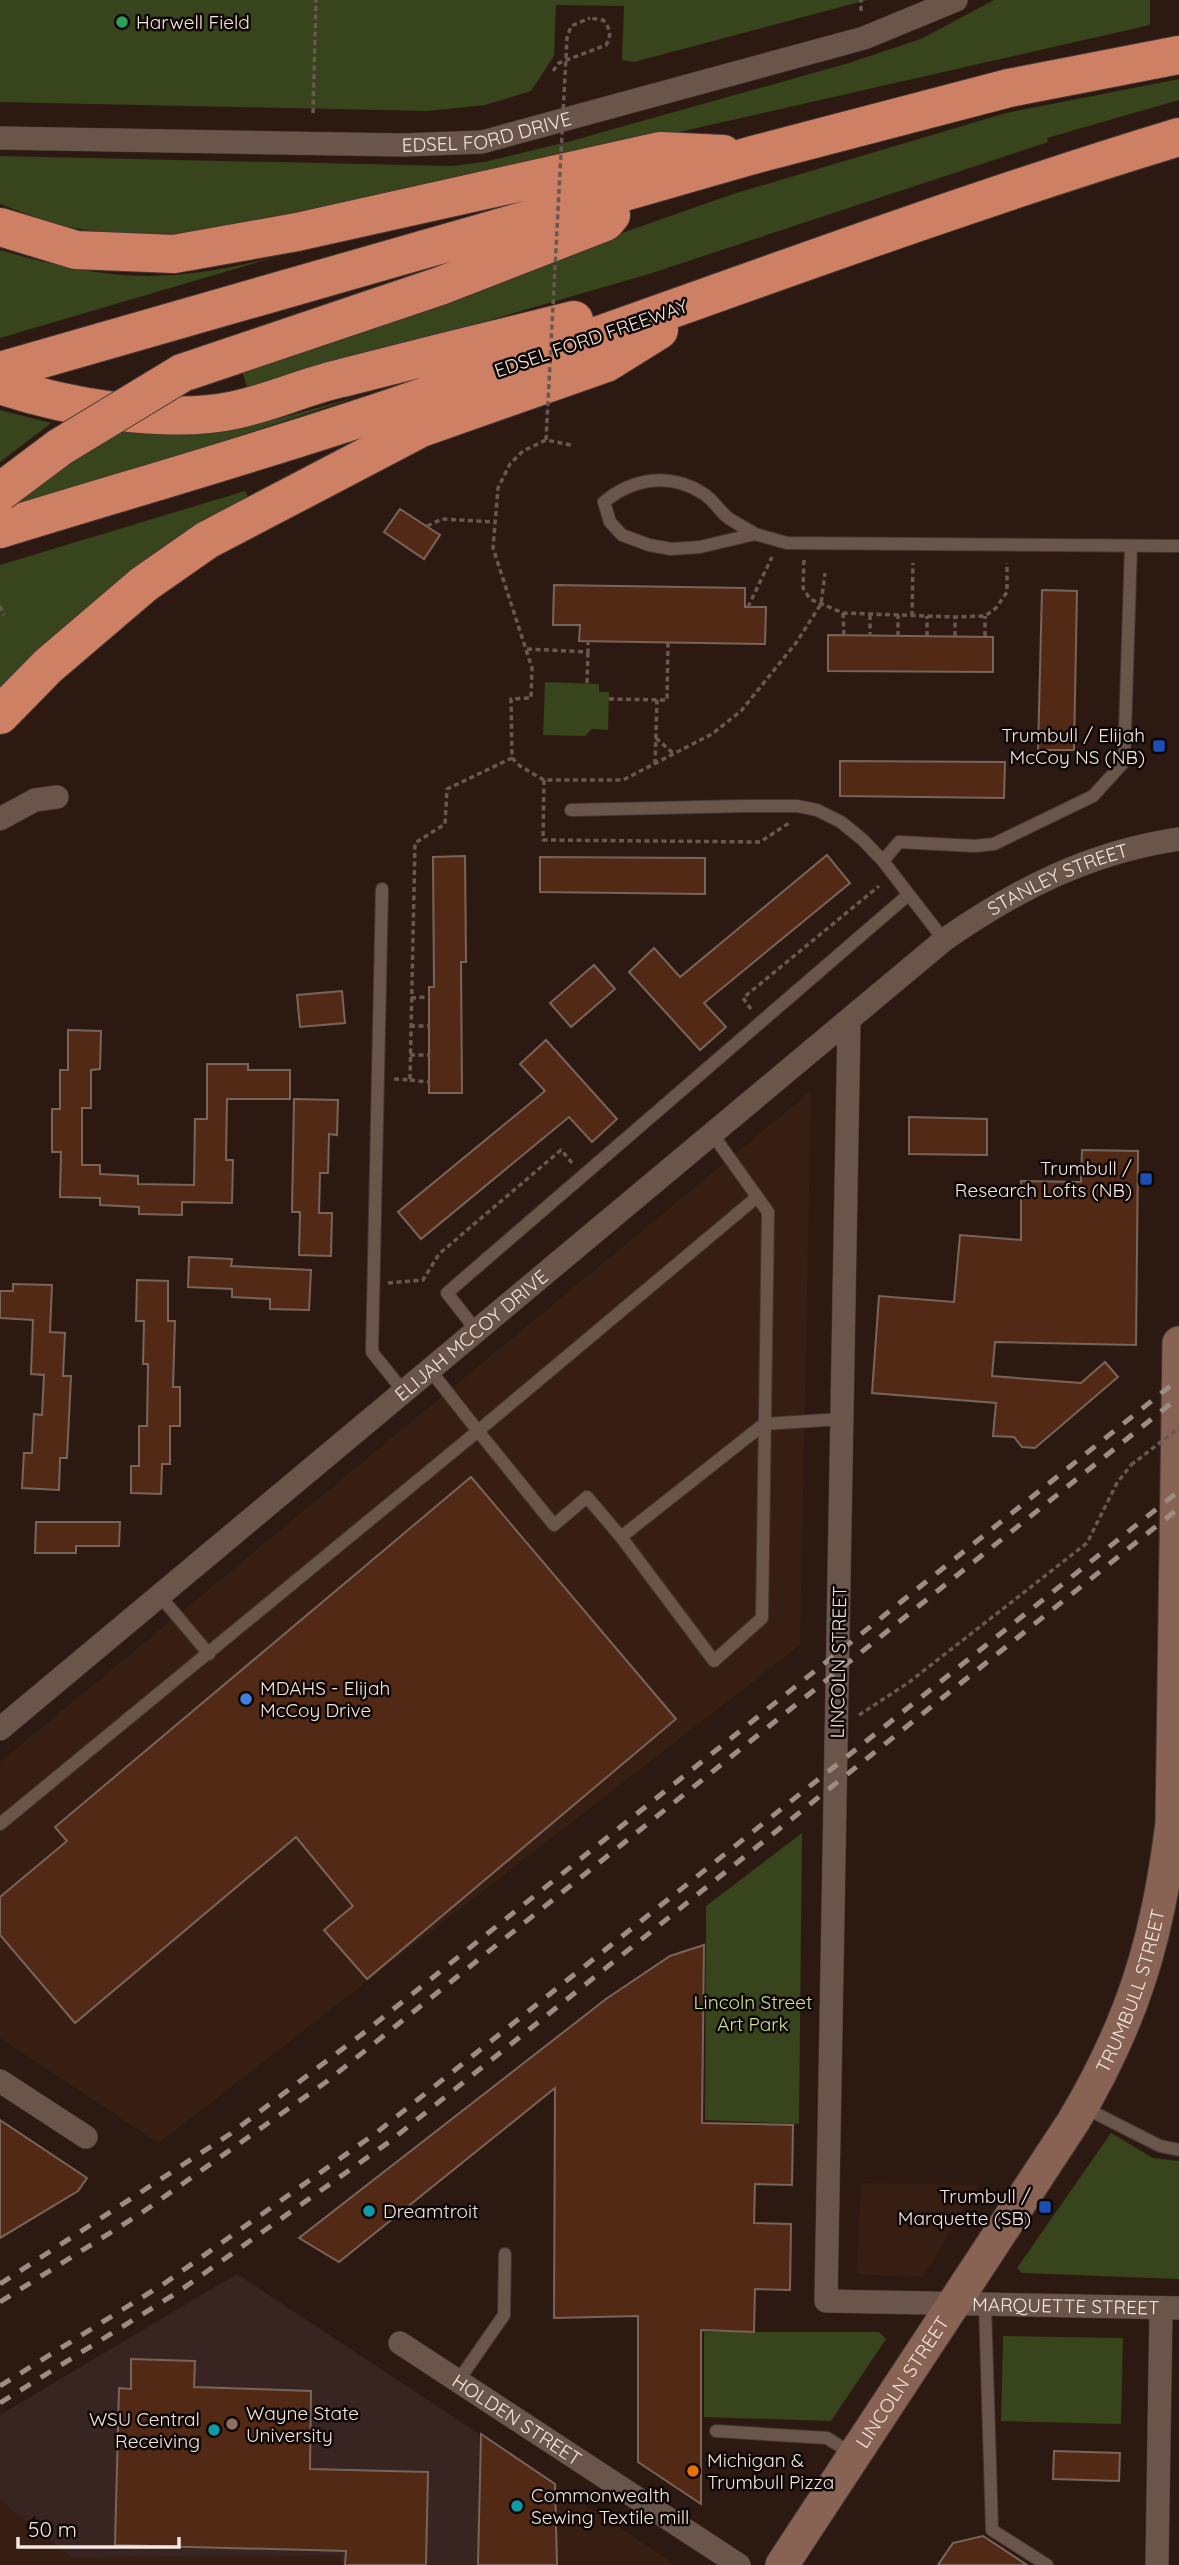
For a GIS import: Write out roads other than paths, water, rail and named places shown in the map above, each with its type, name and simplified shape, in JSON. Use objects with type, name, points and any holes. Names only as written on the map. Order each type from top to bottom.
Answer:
[{"type":"highway","points":[[3,375],[753,155],[1009,88],[1179,55]]},
{"type":"highway","name":"EDSEL FORD FREEWAY","points":[[0,529],[396,406],[1047,177],[1179,138]]},
{"type":"highway","points":[[0,226],[76,250],[174,254],[297,232],[660,151],[753,155]]},
{"type":"highway","points":[[0,492],[60,447],[182,373],[440,286],[605,222],[634,190]]},
{"type":"highway","points":[[3,375],[75,406],[159,414],[232,410],[329,381],[780,269]]},
{"type":"highway","points":[[0,715],[48,666],[144,584],[207,540],[421,428],[606,363],[720,292]]},
{"type":"street","name":"EDSEL FORD DRIVE","points":[[0,138],[403,145],[482,142],[864,38],[956,0]]},
{"type":"street","points":[[0,819],[36,800],[57,797]]},
{"type":"street","name":"STANLEY STREET","points":[[944,940],[989,909],[1056,873],[1127,849],[1179,839]]},
{"type":"street","name":"ELIJAH MCCOY DRIVE","points":[[0,1730],[944,940]]},
{"type":"street","name":"LINCOLN STREET","points":[[826,2301],[849,1022]]},
{"type":"street","name":"TRUMBULL STREET","points":[[970,2304],[1110,2055],[1135,1997],[1151,1948],[1164,1886],[1172,1822],[1179,1343]]},
{"type":"street","points":[[0,2081],[86,2137]]},
{"type":"street","name":"MARQUETTE STREET","points":[[826,2301],[1170,2308]]},
{"type":"street","name":"LINCOLN STREET","points":[[782,2565],[854,2455],[970,2304]]},
{"type":"street","points":[[1157,2565],[1170,2308]]},
{"type":"street","name":"HOLDEN STREET","points":[[400,2343],[739,2565]]},
{"type":"lane","points":[[755,534],[700,547],[671,549],[649,545],[622,535],[610,522],[604,502],[621,487],[639,481],[681,485],[705,494],[727,517],[755,534],[788,543],[1179,546]]},
{"type":"lane","points":[[883,861],[899,842],[975,846],[994,844],[1093,796],[1110,781],[1124,762],[1130,546]]},
{"type":"lane","points":[[571,810],[797,806],[817,810],[841,822],[883,861],[944,940]]},
{"type":"lane","points":[[382,889],[372,1352],[404,1392]]},
{"type":"lane","points":[[477,1330],[447,1293],[908,895]]},
{"type":"lane","points":[[430,1370],[554,1525],[587,1497],[621,1537],[714,1661],[762,1618],[768,1212],[713,1135]]},
{"type":"lane","points":[[0,1824],[209,1654],[757,1197]]},
{"type":"lane","points":[[621,1537],[764,1424],[842,1419]]},
{"type":"lane","points":[[160,1596],[209,1654]]},
{"type":"lane","points":[[1082,2106],[1160,2146],[1179,2150]]},
{"type":"lane","points":[[458,2381],[504,2315],[505,2254]]},
{"type":"lane","points":[[970,2304],[992,2530],[1047,2565]]},
{"type":"lane","points":[[716,2431],[827,2438],[854,2455]]},
{"type":"railway","points":[[0,2284],[230,2134],[361,2035],[1179,1379]]},
{"type":"railway","points":[[0,2302],[140,2214],[326,2082],[1179,1397]]},
{"type":"railway","points":[[0,2386],[165,2283],[376,2133],[1179,1491]]},
{"type":"railway","points":[[0,2403],[178,2292],[389,2142],[1179,1508]]},
{"type":"place","name":"Harwell Field","points":[[122,22]]},
{"type":"place","name":"Trumbull / Elijah McCoy NS (NB)","points":[[1159,746]]},
{"type":"place","name":"Trumbull / Research Lofts (NB)","points":[[1146,1179]]},
{"type":"place","name":"MDAHS - Elijah McCoy Drive","points":[[246,1699]]},
{"type":"place","name":"Trumbull / Marquette (SB)","points":[[1045,2207]]},
{"type":"place","name":"Dreamtroit","points":[[369,2211]]},
{"type":"place","name":"Wayne State University","points":[[232,2424]]},
{"type":"place","name":"WSU Central Receiving","points":[[214,2430]]},
{"type":"place","name":"Michigan & Trumbull Pizza","points":[[693,2471]]},
{"type":"place","name":"Commonwealth Sewing Textile mill","points":[[517,2506]]},
{"type":"park label","name":"Lincoln Street Art Park","points":[[753,2013]]}]
